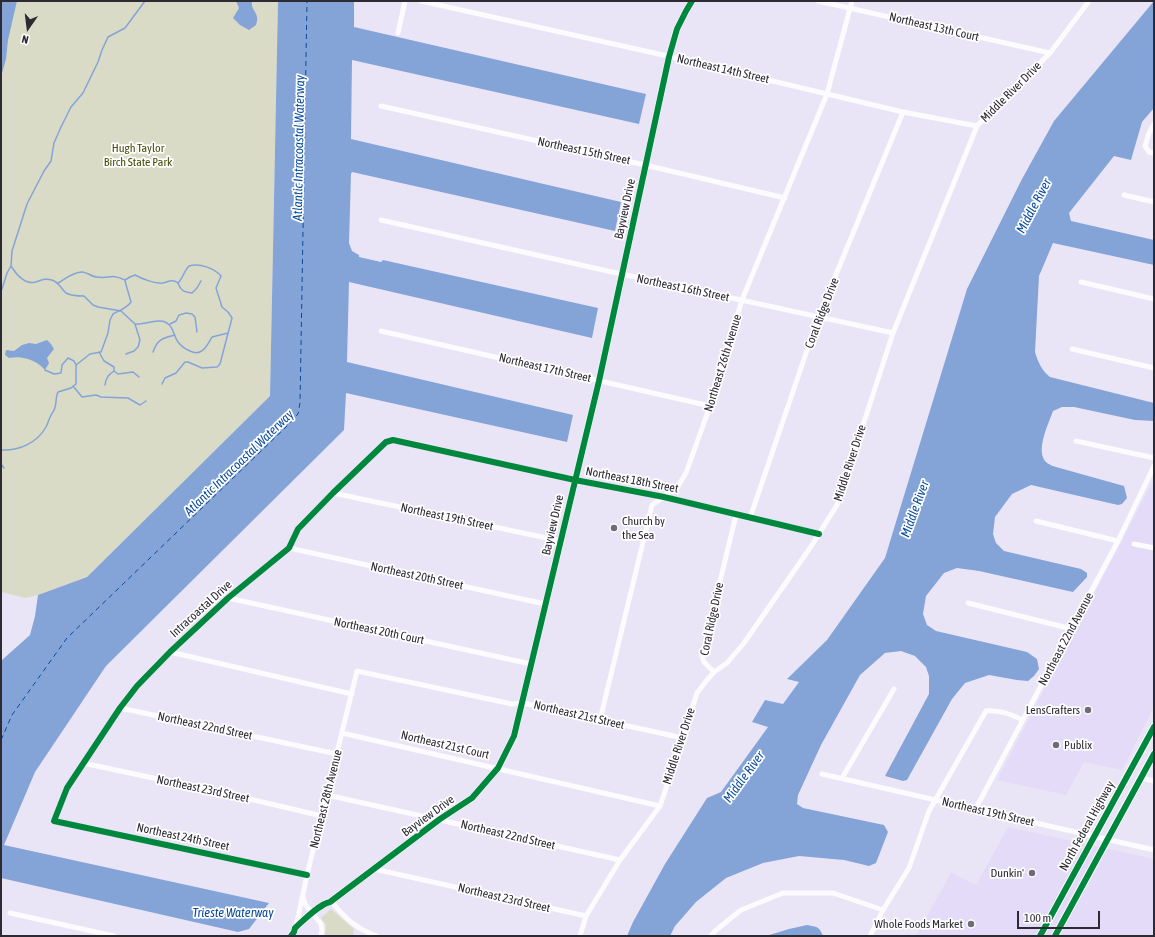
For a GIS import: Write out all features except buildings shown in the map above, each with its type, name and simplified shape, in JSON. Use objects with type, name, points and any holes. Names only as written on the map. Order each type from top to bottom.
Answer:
[{"type":"main road","name":"North Federal Highway","points":[[1040,936],[1154,727]]},
{"type":"main road","name":"North Federal Highway","points":[[1055,936],[1154,754]]},
{"type":"street","points":[[398,34],[405,1]]},
{"type":"street","name":"Northeast 14th Street","points":[[421,1],[669,56],[903,112],[977,126]]},
{"type":"street","name":"Bayview Drive","points":[[294,932],[299,931],[325,903],[330,902],[472,798],[498,768],[514,736],[599,381],[669,56],[677,29],[692,1]]},
{"type":"street","name":"Northeast 13th Court","points":[[818,1],[1050,53]]},
{"type":"street","name":"Northeast 26th Avenue","points":[[600,720],[652,505],[677,488],[686,473],[710,406],[742,300],[827,94],[852,1]]},
{"type":"street","name":"Middle River Drive","points":[[580,936],[586,916],[620,860],[660,806],[683,738],[696,693],[714,672],[727,663],[744,643],[812,545],[837,505],[893,333],[977,126],[1050,53],[1088,1]]},
{"type":"street","name":"Northeast 15th Street","points":[[381,106],[785,198]]},
{"type":"street","name":"Coral Ridge Drive","points":[[750,518],[818,318],[903,112]]},
{"type":"street","points":[[1154,124],[1149,132],[1145,146],[1148,152],[1154,153]]},
{"type":"street","points":[[1124,195],[1154,202]]},
{"type":"street","name":"Northeast 16th Street","points":[[381,220],[818,318],[893,333]]},
{"type":"street","points":[[1081,282],[1154,299]]},
{"type":"street","name":"Northeast 17th Street","points":[[381,331],[710,406]]},
{"type":"street","points":[[1072,349],[1154,368]]},
{"type":"street","name":"Northeast 18th Street","points":[[393,440],[575,480],[664,497],[819,534]]},
{"type":"street","name":"Intracoastal Drive","points":[[54,821],[67,788],[120,708],[137,686],[170,652],[228,598],[289,548],[298,529],[386,442],[393,440]]},
{"type":"street","points":[[1076,441],[1154,458]]},
{"type":"street","name":"Northeast 22nd Avenue","points":[[975,810],[1118,541],[1154,466]]},
{"type":"street","name":"Northeast 19th Street","points":[[333,493],[560,541]]},
{"type":"street","name":"Coral Ridge Drive","points":[[714,672],[704,662],[702,656],[736,515]]},
{"type":"street","points":[[1036,521],[1118,541]]},
{"type":"street","points":[[1134,544],[1154,548]]},
{"type":"street","name":"Northeast 20th Street","points":[[289,548],[546,604]]},
{"type":"street","name":"Northeast 20th Court","points":[[228,598],[531,664]]},
{"type":"street","points":[[968,603],[1072,629]]},
{"type":"street","points":[[170,652],[352,694]]},
{"type":"street","name":"Northeast 21st Street","points":[[357,671],[512,704],[522,702],[683,738]]},
{"type":"street","name":"Northeast 28th Avenue","points":[[294,932],[357,671]]},
{"type":"street","points":[[842,778],[894,689]]},
{"type":"street","name":"Northeast 22nd Street","points":[[120,708],[337,754]]},
{"type":"street","points":[[870,936],[883,910],[909,868],[929,811],[986,711],[1006,713],[1023,720]]},
{"type":"street","name":"Northeast 21st Court","points":[[342,733],[660,806]]},
{"type":"street","name":"Northeast 23rd Street","points":[[83,763],[322,816]]},
{"type":"street","name":"Northeast 19th Street","points":[[822,774],[1154,850]]},
{"type":"street","points":[[1141,778],[1154,781]]},
{"type":"street","name":"Northeast 22nd Street","points":[[327,795],[620,860]]},
{"type":"street","name":"Northeast 24th Street","points":[[54,821],[308,875]]},
{"type":"street","name":"Northeast 23rd Street","points":[[374,869],[586,916]]},
{"type":"street","points":[[711,936],[740,910],[783,893],[832,893],[883,910]]},
{"type":"street","points":[[303,896],[305,904],[322,926],[321,936]]},
{"type":"street","points":[[330,902],[358,928],[377,936]]},
{"type":"street","points":[[10,913],[114,936]]},
{"type":"shaded area","points":[[1154,479],[1154,707],[1122,770],[1084,762],[1066,795],[997,780]]},
{"type":"shaded area","points":[[1008,827],[1154,859],[1154,936],[916,936],[951,873],[976,885]]},
{"type":"green space","name":"Hugh Taylor Birch State Park","points":[[1,1],[278,1],[270,396],[87,577],[38,595],[25,598],[1,592]]},
{"type":"green space","points":[[331,909],[354,929],[353,936],[325,936],[326,925],[321,918]]},
{"type":"water","points":[[1,1],[17,1],[1,77]]},
{"type":"water","points":[[236,1],[252,1],[252,7],[257,15],[257,20],[256,25],[249,30],[240,25],[233,18],[239,8]]},
{"type":"water","points":[[278,1],[354,1],[354,27],[646,94],[639,124],[352,60],[351,139],[621,202],[615,231],[352,172],[349,243],[352,251],[359,255],[359,257],[381,262],[383,260],[598,308],[592,338],[349,282],[347,362],[573,415],[567,442],[346,393],[344,430],[106,666],[35,772],[4,845],[269,903],[249,929],[238,932],[1,878],[1,662],[30,635],[38,595],[87,577],[270,396]]},
{"type":"water","name":"Middle River","points":[[1154,1],[1154,108],[1142,122],[1131,160],[1114,156],[1069,213],[1071,221],[1154,240],[1154,265],[1053,243],[1039,276],[1035,352],[1039,363],[1045,372],[1050,377],[1154,403],[1154,421],[1135,420],[1074,407],[1062,407],[1053,411],[1042,445],[1043,458],[1047,463],[1054,466],[1124,486],[1127,498],[1122,504],[1118,505],[1031,485],[1012,494],[995,517],[993,534],[996,543],[1004,551],[1081,569],[1087,573],[1087,577],[1073,592],[979,571],[957,568],[944,573],[926,596],[923,614],[927,625],[936,631],[1027,652],[1037,659],[1039,669],[1028,681],[989,675],[965,683],[952,699],[907,780],[903,781],[885,776],[929,694],[929,676],[926,667],[915,656],[901,651],[885,653],[860,675],[821,745],[798,795],[797,804],[803,808],[884,825],[888,832],[876,863],[869,866],[844,860],[799,856],[763,863],[726,878],[696,902],[675,926],[670,936],[627,936],[633,922],[665,864],[707,798],[721,792],[768,727],[752,722],[765,700],[783,704],[799,682],[787,679],[827,640],[885,558],[967,289],[1022,179],[1054,121]]},
{"type":"water","points":[[47,340],[54,349],[47,358],[49,363],[45,370],[38,363],[29,359],[19,357],[9,358],[5,355],[6,350],[14,351],[22,345],[29,343],[36,344]]},
{"type":"water","points":[[807,925],[813,926],[820,930],[823,936],[766,936],[789,929]]},
{"type":"waterway","points":[[2,289],[11,266],[12,251],[27,204],[44,171],[51,161],[54,143],[61,127],[71,107],[83,93],[108,37],[125,28],[145,1]]},
{"type":"waterway","points":[[125,280],[135,275],[145,280],[157,283],[169,281],[178,283],[187,268],[193,265],[206,267],[215,271],[221,276],[216,288],[222,307],[232,318],[220,364],[217,367],[202,368],[185,362],[176,373],[165,378],[162,384]]},
{"type":"waterway","points":[[11,266],[18,275],[28,282],[32,283],[45,279],[52,280],[68,294],[84,296],[93,305],[98,307],[121,311],[135,324],[140,340],[138,347],[134,351],[126,354]]},
{"type":"waterway","points":[[58,283],[72,274],[79,272],[95,277],[113,277],[125,280]]},
{"type":"waterway","points":[[1,450],[14,449],[27,445],[33,442],[42,433],[55,408],[58,392],[71,388],[76,384],[76,365],[90,354],[101,352],[113,314],[125,308],[131,302],[125,281]]},
{"type":"waterway","points":[[178,283],[183,291],[192,293],[201,281]]},
{"type":"waterway","points":[[170,324],[176,321],[179,315],[186,313],[192,314],[195,317],[197,332]]},
{"type":"waterway","points":[[135,324],[159,321],[165,322],[170,326],[180,345],[186,349],[198,353],[204,350],[212,337],[228,333]]},
{"type":"waterway","points":[[153,352],[158,342],[175,335]]},
{"type":"waterway","points":[[99,352],[104,361],[114,367],[114,371],[106,380],[105,385]]},
{"type":"waterway","points":[[45,370],[54,374],[61,373],[62,365],[68,358],[74,361],[76,365]]},
{"type":"waterway","points":[[114,371],[118,374],[133,372],[139,377]]},
{"type":"waterway","points":[[73,386],[82,397],[96,395],[101,397],[128,398],[140,405],[146,401]]},
{"type":"waterway","points":[[1,464],[4,468]]},
{"type":"ferry route","points":[[1,740],[12,715],[67,638],[298,414],[300,403],[307,1]]},
{"type":"cycle path","points":[[291,936],[295,928],[316,909],[330,902],[440,819],[472,798],[498,768],[514,736],[599,381],[669,57],[677,29],[692,1]]},
{"type":"cycle path","points":[[307,875],[54,821],[67,788],[120,708],[137,686],[170,652],[228,598],[289,548],[298,529],[386,442],[393,440],[575,480],[664,497],[819,534]]},
{"type":"cycle path","points":[[1040,936],[1154,727]]},
{"type":"cycle path","points":[[1055,936],[1154,754]]},
{"type":"place","name":"Church by the Sea","points":[[614,528]]},
{"type":"place","name":"LensCrafters","points":[[1088,710]]},
{"type":"place","name":"Publix","points":[[1056,745]]},
{"type":"place","name":"Dunkin'","points":[[1032,873]]},
{"type":"place","name":"Whole Foods Market","points":[[971,924]]},
{"type":"water label","name":"Atlantic Intracoastal Waterway","points":[[299,148]]},
{"type":"water label","name":"Atlantic Intracoastal Waterway","points":[[239,463]]},
{"type":"water label","name":"Trieste Waterway","points":[[233,913]]}]
